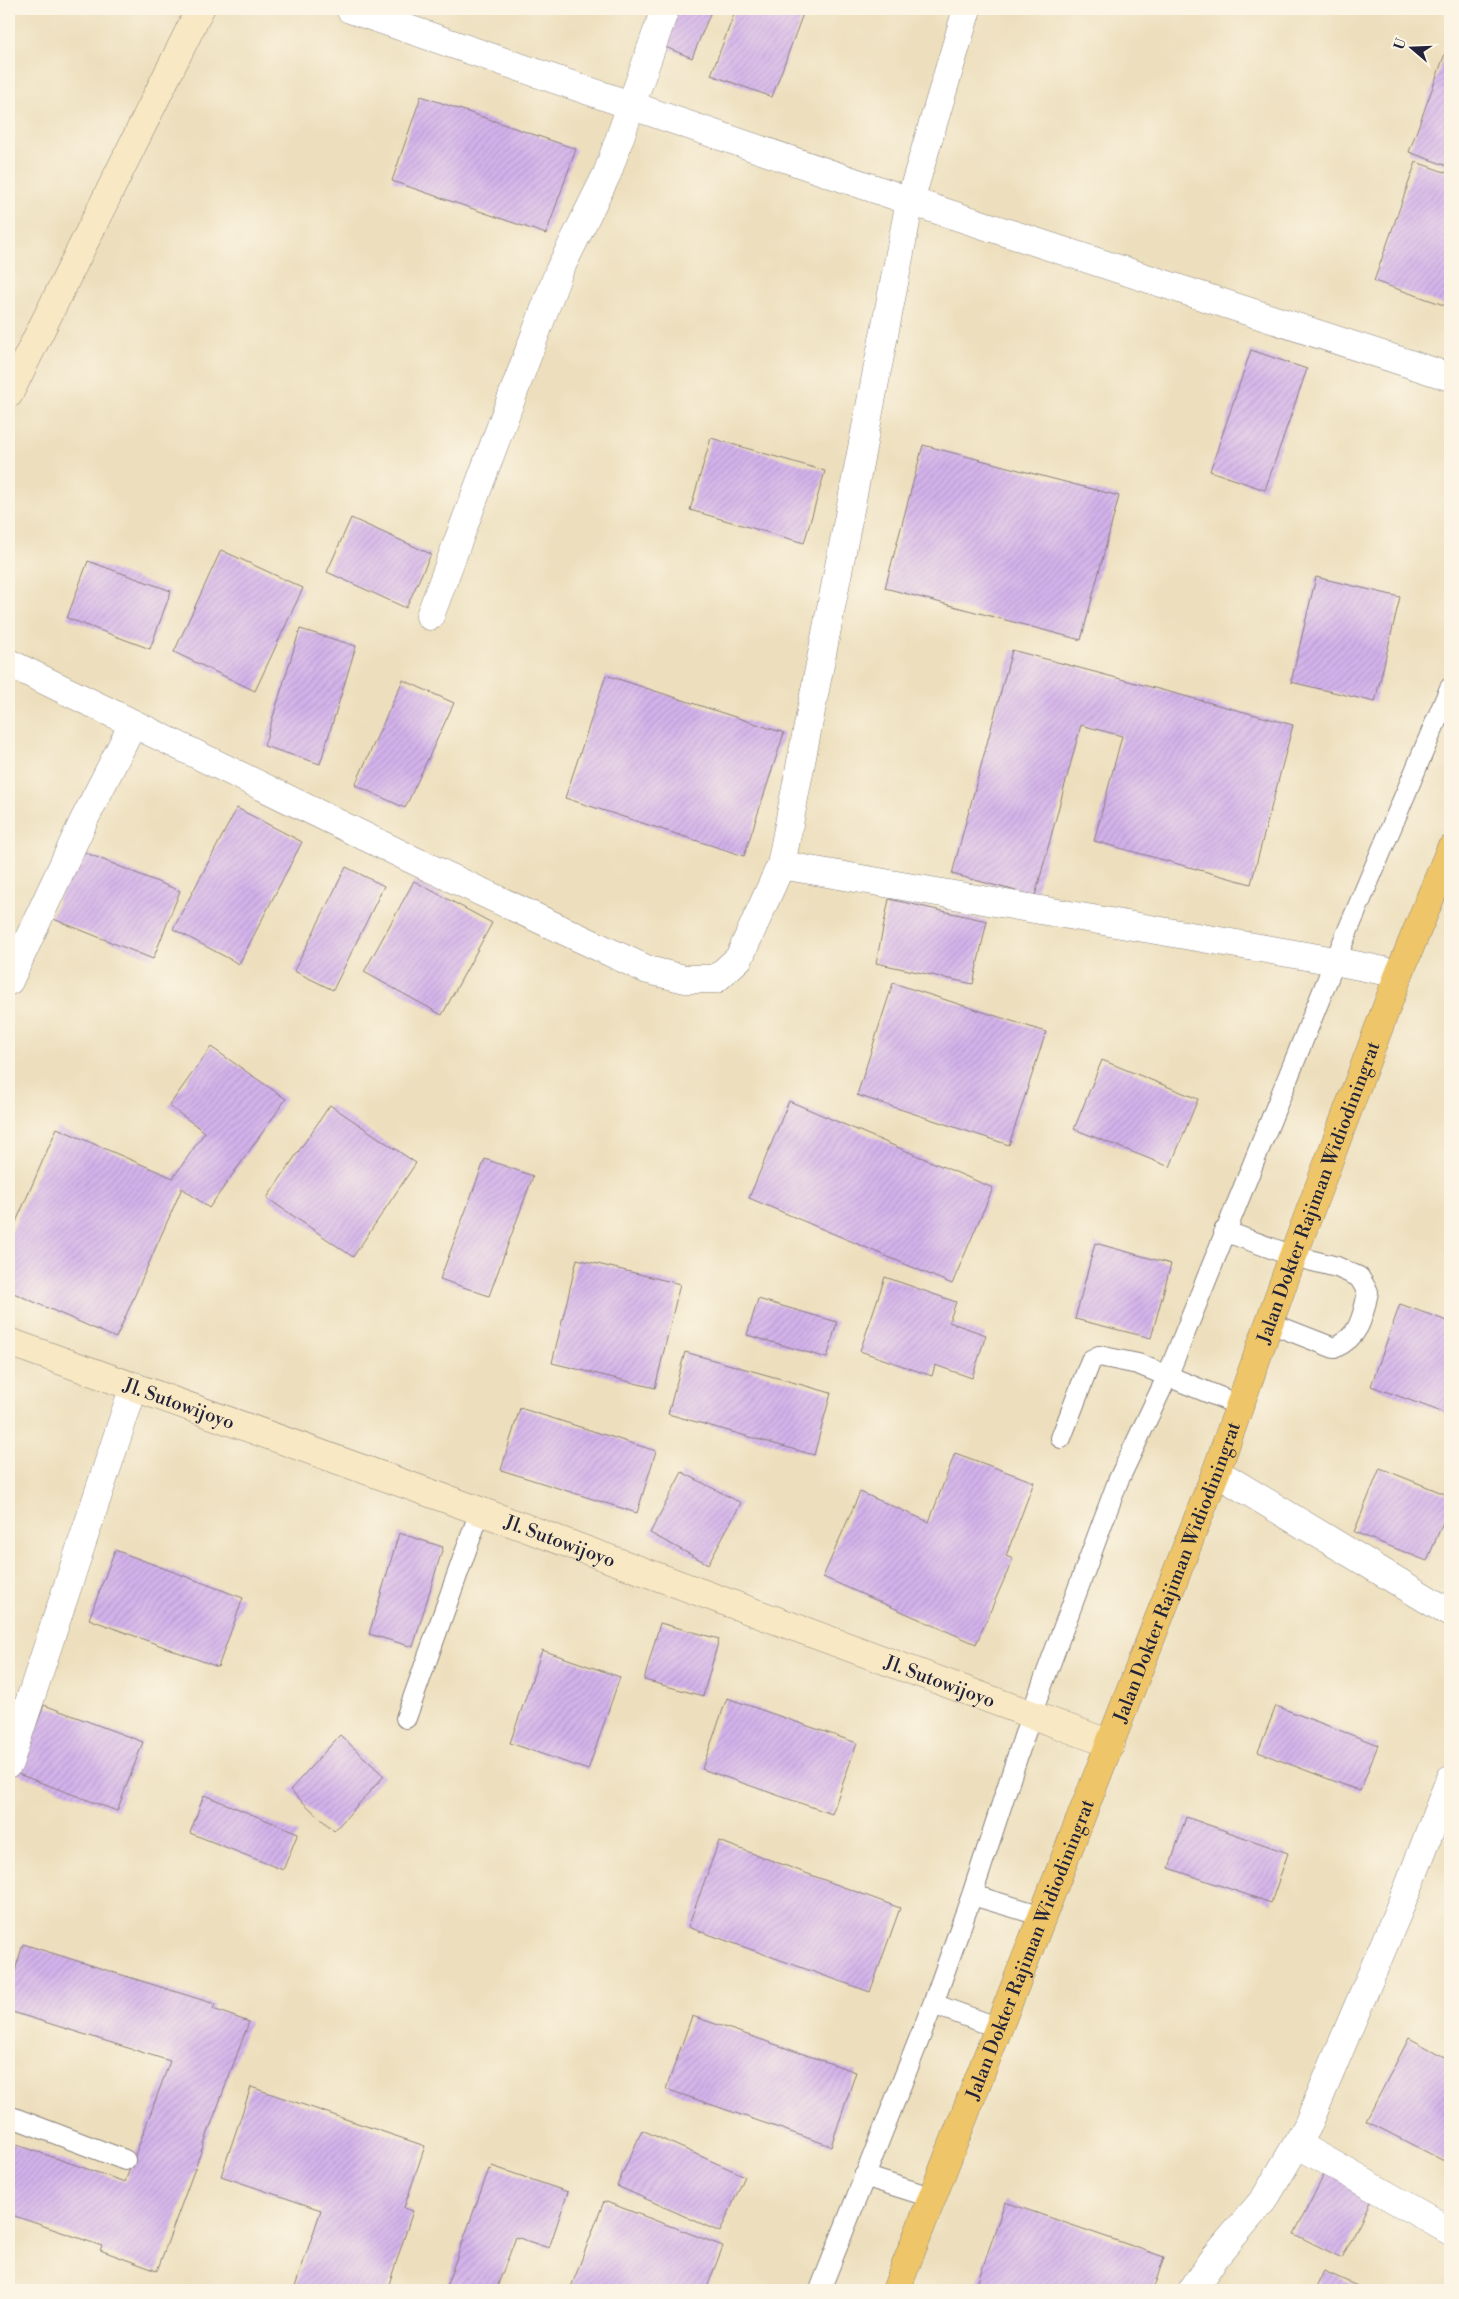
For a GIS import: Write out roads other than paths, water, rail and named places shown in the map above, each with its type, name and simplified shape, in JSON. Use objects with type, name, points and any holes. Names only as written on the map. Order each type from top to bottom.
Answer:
[{"type":"main road","points":[[9,394],[200,9]]},
{"type":"main road","name":"Jalan Dokter Rajiman Widiodiningrat","points":[[896,2290],[934,2198],[1216,1472],[1293,1256],[1399,974],[1447,865]]},
{"type":"main road","name":"Jl. Sutowijoyo","points":[[9,1342],[480,1511],[1110,1744]]},
{"type":"street","points":[[350,9],[631,103],[910,201],[1450,377]]},
{"type":"street","points":[[430,616],[559,271],[607,174],[665,9]]},
{"type":"street","points":[[9,663],[411,859],[639,966],[685,979],[716,979],[739,958],[781,865],[910,201],[967,9]]},
{"type":"street","points":[[9,982],[85,818],[133,724]]},
{"type":"street","points":[[781,865],[1335,961],[1399,974]]},
{"type":"street","points":[[9,1763],[134,1386]]},
{"type":"street","points":[[1216,1472],[1450,1613]]},
{"type":"street","points":[[1192,2290],[1216,2256],[1265,2198],[1297,2144],[1361,2002],[1450,1779]]},
{"type":"street","points":[[1297,2144],[1450,2231]]},
{"type":"lane","points":[[820,2290],[933,2004],[972,1895],[1032,1715],[1118,1481],[1167,1376],[1224,1231],[1335,961],[1450,688]]},
{"type":"lane","points":[[1224,1231],[1293,1256],[1337,1267],[1359,1277],[1368,1292],[1362,1321],[1354,1336],[1334,1348],[1270,1323]]},
{"type":"lane","points":[[1061,1438],[1091,1360],[1099,1356],[1138,1364],[1239,1405]]},
{"type":"lane","points":[[406,1718],[480,1511]]},
{"type":"lane","points":[[972,1895],[1043,1916]]},
{"type":"lane","points":[[933,2004],[999,2028]]},
{"type":"lane","points":[[9,2116],[125,2160]]},
{"type":"lane","points":[[864,2176],[934,2198]]}]
